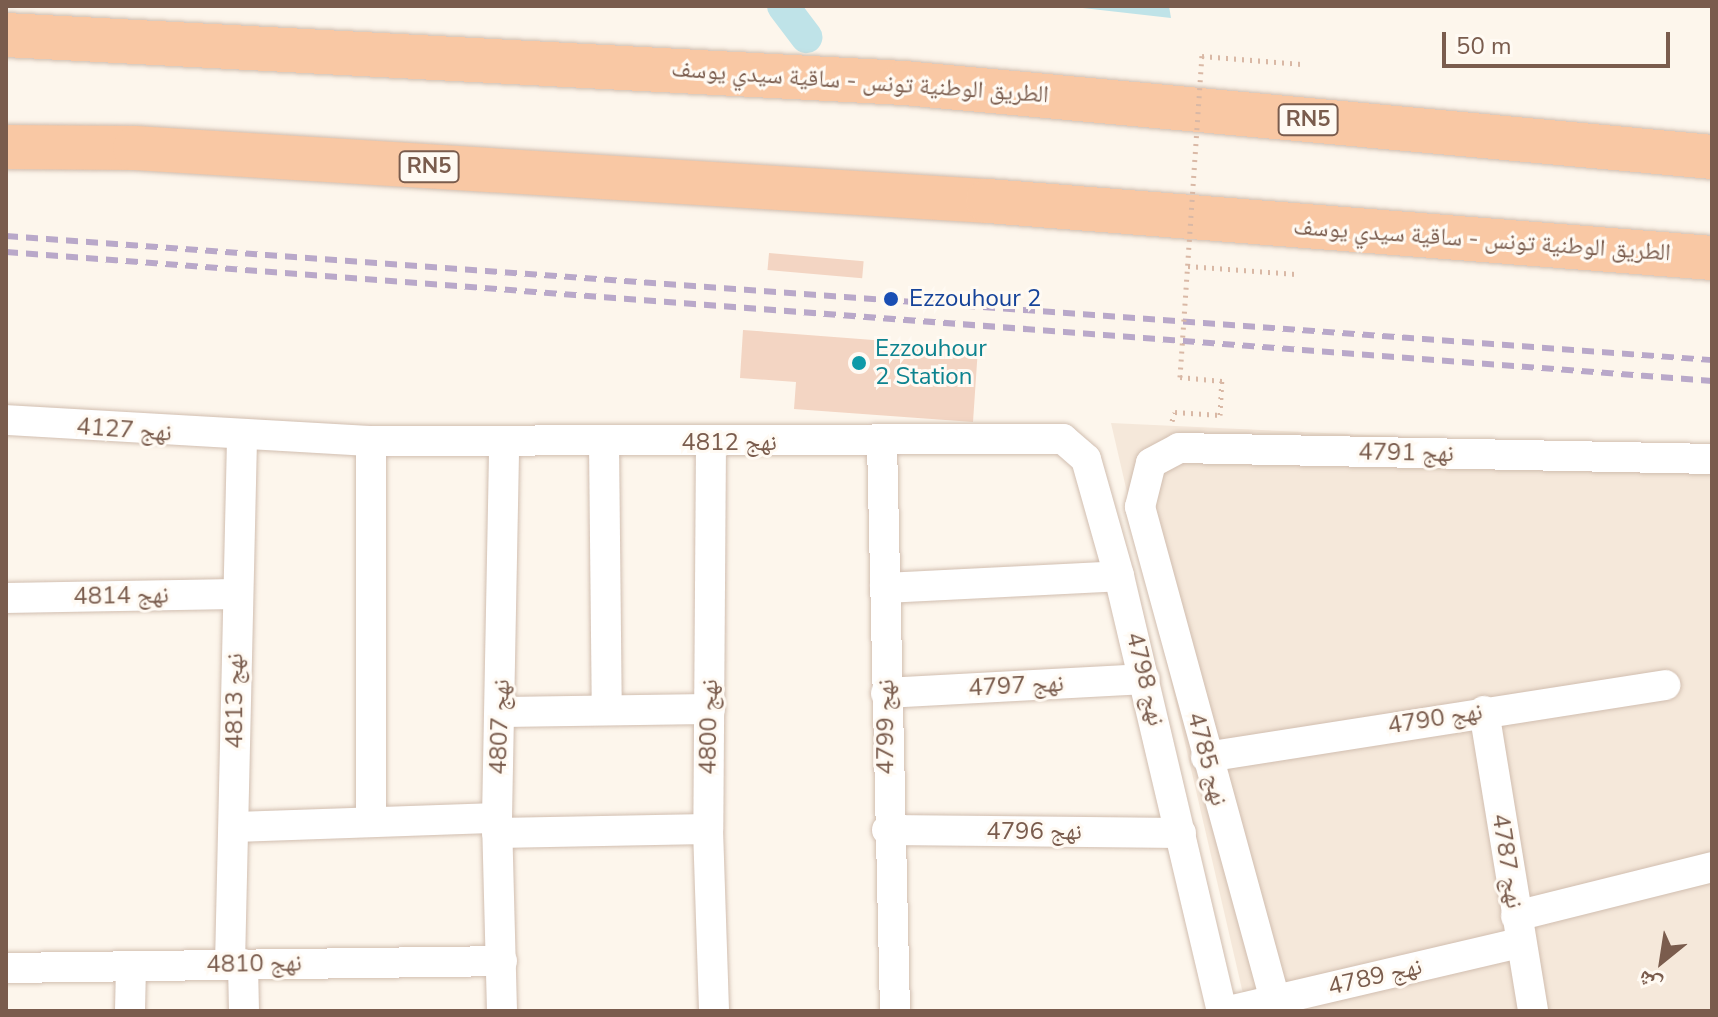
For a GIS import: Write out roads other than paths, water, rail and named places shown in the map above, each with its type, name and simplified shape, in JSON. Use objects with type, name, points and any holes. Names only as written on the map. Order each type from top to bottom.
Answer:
[{"type":"highway","name":"الطريق الوطنية تونس - ساقية سيدي يوسف","points":[[6,35],[904,83],[1712,157]]},
{"type":"highway","name":"الطريق الوطنية تونس - ساقية سيدي يوسف","points":[[6,147],[135,148],[988,201],[1712,258]]},
{"type":"street","name":"نهج 4127","points":[[6,420],[242,439]]},
{"type":"street","name":"نهج 4812","points":[[242,439],[504,443],[1071,441],[1086,459],[1119,576]]},
{"type":"street","name":"نهج 4813","points":[[242,439],[235,594],[236,964],[244,1011]]},
{"type":"street","points":[[371,441],[371,822]]},
{"type":"street","name":"نهج 4807","points":[[502,1011],[497,826],[504,443]]},
{"type":"street","points":[[604,443],[607,709]]},
{"type":"street","name":"نهج 4800","points":[[711,443],[708,829],[714,1011]]},
{"type":"street","name":"نهج 4799","points":[[882,443],[887,830],[895,1011]]},
{"type":"street","name":"نهج 4791","points":[[1140,507],[1151,463],[1179,448],[1712,459]]},
{"type":"street","name":"نهج 4785","points":[[1140,507],[1276,1006]]},
{"type":"street","points":[[885,588],[1119,576]]},
{"type":"street","name":"نهج 4798","points":[[1119,576],[1222,1011]]},
{"type":"street","name":"نهج 4814","points":[[6,598],[235,594]]},
{"type":"street","name":"نهج 4797","points":[[886,693],[1145,679]]},
{"type":"street","name":"نهج 4790","points":[[1206,757],[1665,685]]},
{"type":"street","points":[[501,712],[710,709]]},
{"type":"street","name":"نهج 4787","points":[[1484,711],[1533,1011]]},
{"type":"street","points":[[236,827],[371,822],[708,829]]},
{"type":"street","name":"نهج 4796","points":[[887,830],[1181,833]]},
{"type":"street","name":"نهج 4789","points":[[1229,1011],[1276,1006],[1712,867]]},
{"type":"street","name":"نهج 4810","points":[[6,968],[502,961]]},
{"type":"street","points":[[130,1011],[131,967]]},
{"type":"water","points":[[1169,6],[1171,18],[1074,7]]},
{"type":"waterway","points":[[783,6],[806,37]]},
{"type":"railway","points":[[6,236],[1712,360]]},
{"type":"railway","points":[[6,252],[1712,381]]},
{"type":"place","name":"Ezzouhour 2","points":[[891,299]]},
{"type":"place","name":"Ezzouhour 2 Station","points":[[859,363]]}]
